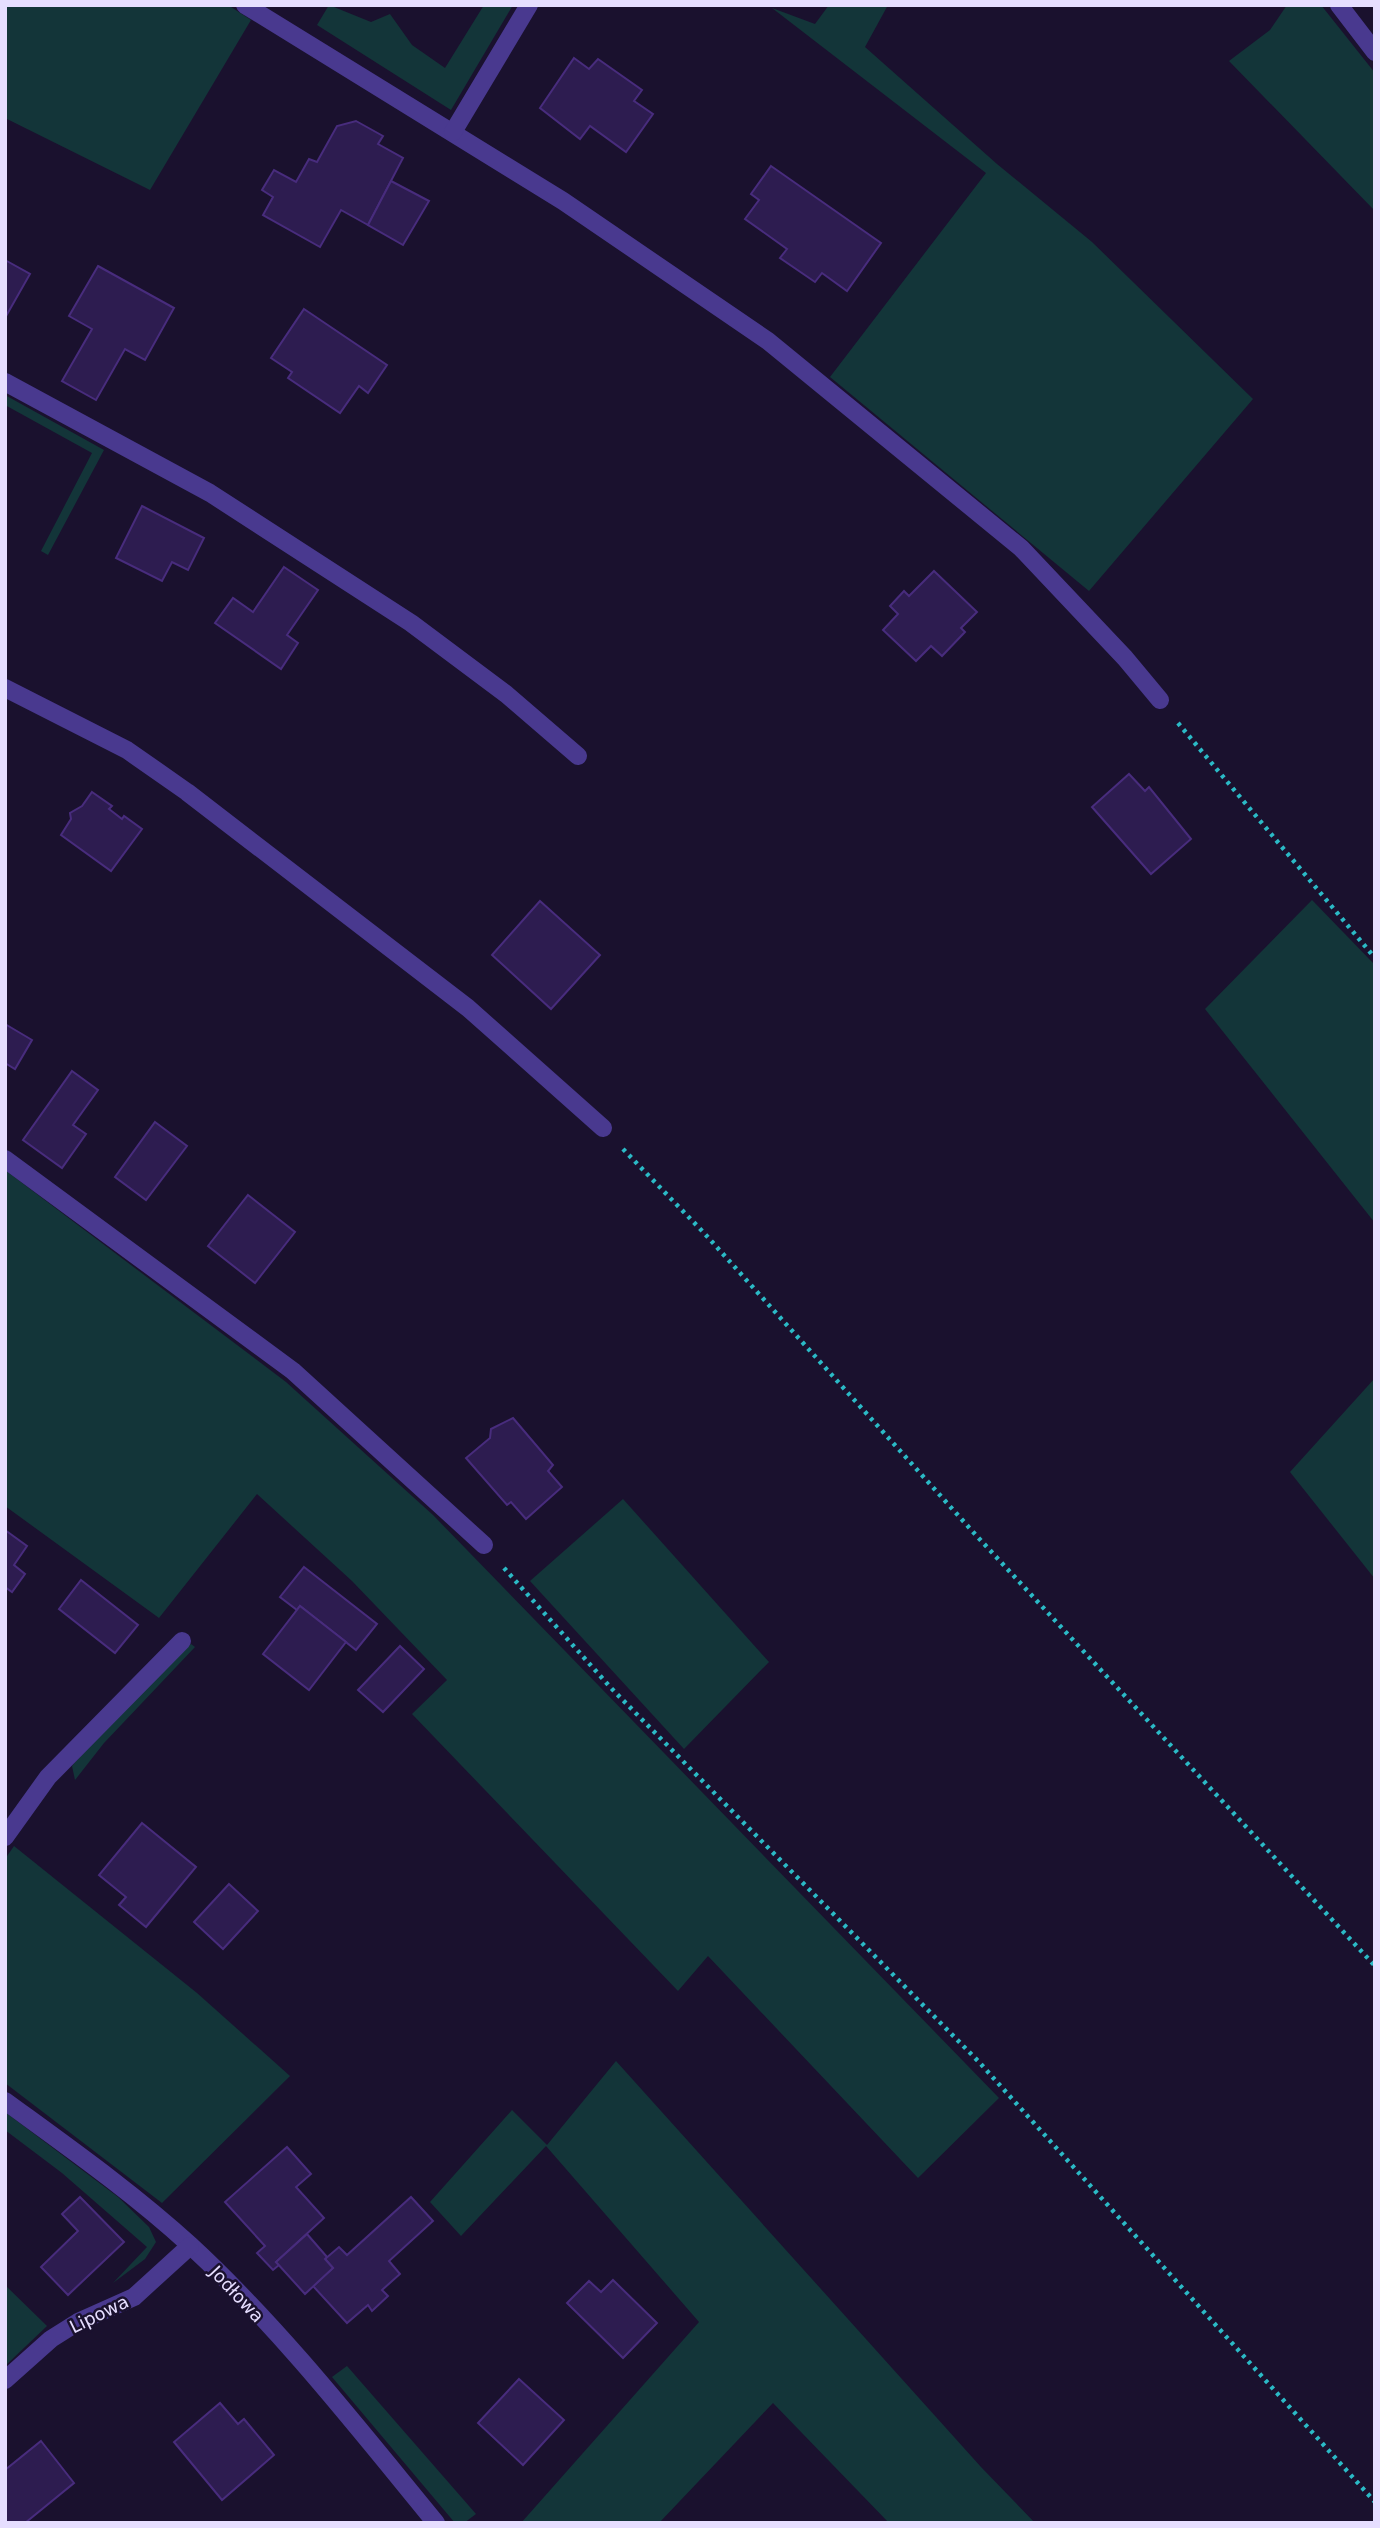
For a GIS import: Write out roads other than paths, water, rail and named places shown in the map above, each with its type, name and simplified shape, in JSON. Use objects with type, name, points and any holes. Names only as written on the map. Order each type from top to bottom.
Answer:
[{"type":"street","points":[[245,5],[563,201],[745,325],[931,472],[1021,548],[1125,658],[1160,700]]},
{"type":"street","points":[[453,132],[529,5]]},
{"type":"street","points":[[1339,5],[1375,52]]},
{"type":"street","points":[[5,382],[210,493],[411,622],[506,694],[578,756]]},
{"type":"street","points":[[5,688],[127,750],[187,792],[468,1008],[603,1128]]},
{"type":"street","points":[[5,1159],[293,1371],[484,1545]]},
{"type":"street","points":[[5,1837],[48,1777],[182,1641]]},
{"type":"street","name":"Jodłowa","points":[[5,2101],[138,2200],[190,2246],[314,2378],[436,2523]]},
{"type":"street","name":"Lipowa","points":[[5,2380],[51,2339],[78,2322],[134,2297],[190,2246]]}]
